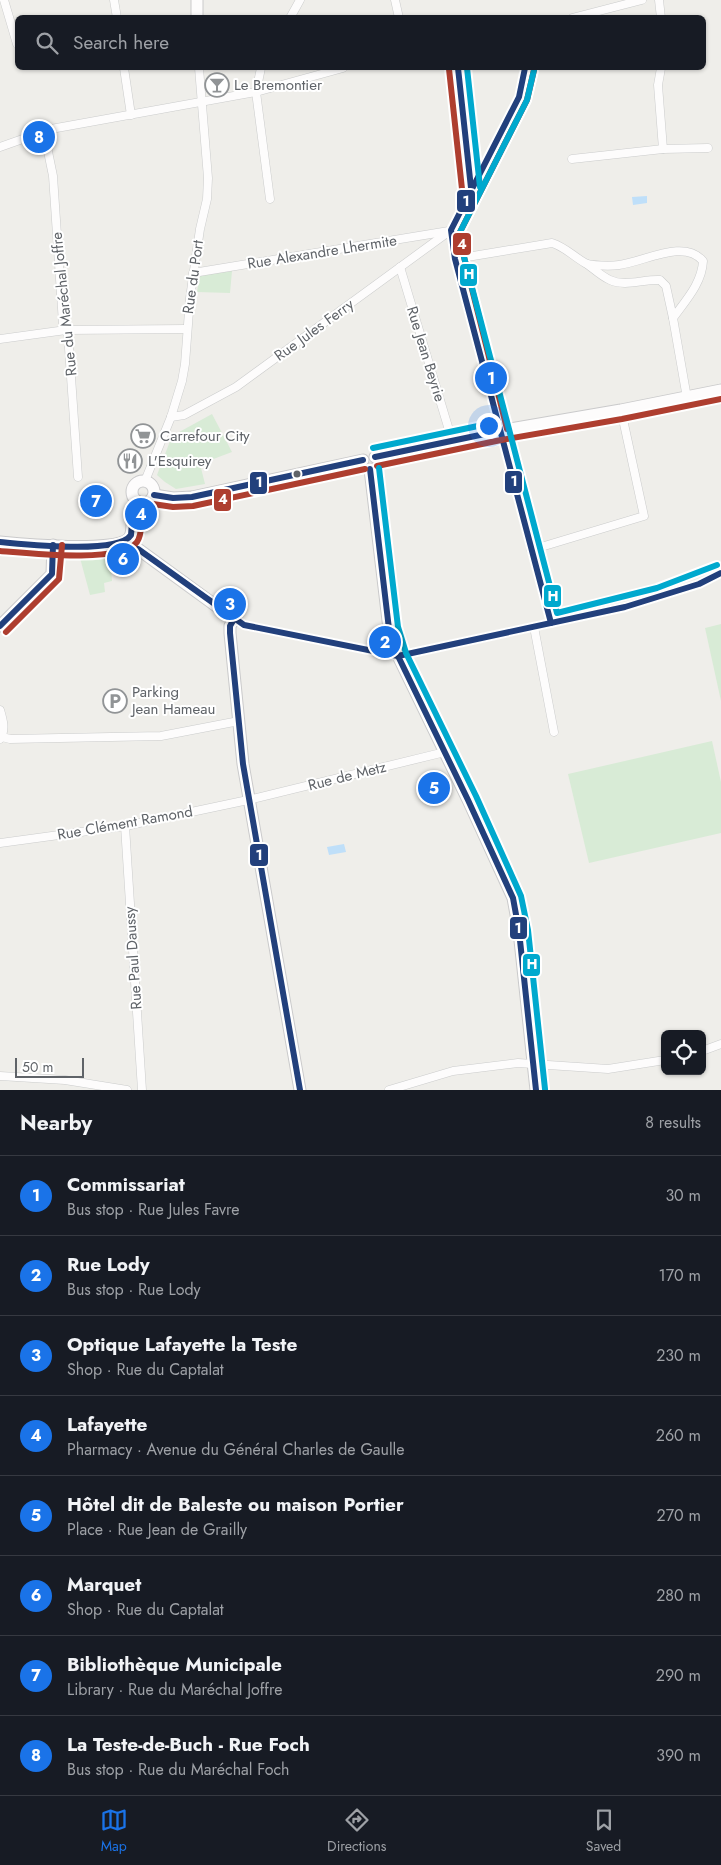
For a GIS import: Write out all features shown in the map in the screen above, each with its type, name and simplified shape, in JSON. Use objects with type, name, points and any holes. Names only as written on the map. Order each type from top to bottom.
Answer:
[{"type":"street","points":[[4,0],[15,37]]},
{"type":"street","points":[[114,0],[116,15]]},
{"type":"street","points":[[197,0],[197,15]]},
{"type":"street","points":[[292,15],[300,0]]},
{"type":"street","points":[[394,0],[398,15]]},
{"type":"street","points":[[584,15],[642,0]]},
{"type":"street","points":[[658,0],[660,15]]},
{"type":"street","points":[[124,70],[131,115]]},
{"type":"street","name":"Rue du Port","points":[[145,481],[171,417],[182,381],[185,364],[186,329],[207,199],[208,178],[199,70]]},
{"type":"street","points":[[261,70],[256,92],[270,199]]},
{"type":"street","points":[[0,147],[52,129],[256,92],[336,70]]},
{"type":"street","points":[[458,70],[471,188]]},
{"type":"street","points":[[525,70],[519,97],[451,230],[455,259],[551,623]]},
{"type":"street","points":[[661,70],[658,85],[663,149]]},
{"type":"street","name":"Rue du Maréchal Joffre","points":[[44,132],[52,176],[64,323],[68,334],[78,477]]},
{"type":"street","points":[[572,159],[663,149],[708,148]]},
{"type":"street","name":"Rue Alexandre Lhermite","points":[[194,273],[451,230]]},
{"type":"street","name":"Rue Jules Ferry","points":[[171,417],[184,415],[236,387],[451,230]]},
{"type":"street","points":[[455,259],[552,244],[561,246],[611,280],[623,283],[649,279],[660,280],[666,286],[687,398]]},
{"type":"street","points":[[586,264],[619,265],[671,252],[688,251],[697,254],[703,261],[702,273],[692,292],[673,318]]},
{"type":"street","name":"Rue Jean Beyrie","points":[[400,267],[452,440]]},
{"type":"street","points":[[0,339],[66,330],[186,329]]},
{"type":"street","points":[[154,495],[173,498],[192,497],[366,464],[376,464],[375,457],[452,440],[687,398],[721,390]]},
{"type":"street","points":[[531,550],[644,516],[621,410]]},
{"type":"street","points":[[366,464],[389,629],[398,656],[513,898],[519,930],[536,1090]]},
{"type":"street","points":[[122,543],[127,520],[127,505],[135,497],[136,483],[145,481],[154,487],[154,495],[148,502],[135,497]]},
{"type":"street","points":[[0,542],[109,546],[122,543],[138,549],[244,625],[398,656],[624,607],[698,584],[721,572]]},
{"type":"street","points":[[0,626],[52,574],[52,545]]},
{"type":"street","points":[[234,618],[230,626],[230,633],[248,800],[300,1090]]},
{"type":"street","points":[[534,627],[554,732]]},
{"type":"street","points":[[0,710],[4,726],[1,738],[10,739],[161,736],[239,721]]},
{"type":"street","name":"Rue de Metz","points":[[248,800],[445,752]]},
{"type":"street","name":"Rue Clément Ramond","points":[[0,843],[124,826],[248,800]]},
{"type":"street","name":"Rue Paul Daussy","points":[[124,826],[142,1090]]},
{"type":"street","points":[[706,1050],[721,1044]]},
{"type":"street","points":[[389,1090],[453,1072],[505,1064],[518,1063],[533,1066],[608,1069],[661,1061]]},
{"type":"street","points":[[0,1076],[65,1080],[127,1090]]},
{"type":"green space","points":[[232,271],[230,293],[197,292],[200,275]]},
{"type":"green space","points":[[212,414],[232,452],[200,464],[205,484],[176,489],[157,475],[172,436]]},
{"type":"green space","points":[[83,555],[110,557],[112,581],[104,583],[105,592],[90,595],[80,558]]},
{"type":"green space","points":[[721,624],[721,701],[705,628]]},
{"type":"green space","points":[[712,741],[721,782],[721,833],[589,863],[568,774]]},
{"type":"water","points":[[647,196],[647,203],[633,205],[632,197]]},
{"type":"water","points":[[344,844],[346,852],[329,855],[327,847]]},
{"type":"transit line","name":"4","points":[[449,70],[462,189]]},
{"type":"transit line","name":"1","points":[[458,70],[471,188]]},
{"type":"transit line","name":"H","points":[[467,70],[480,187]]},
{"type":"transit line","name":"1","points":[[525,70],[519,97],[451,230],[455,259],[551,623]]},
{"type":"transit line","name":"4","points":[[507,429],[464,257],[460,232],[527,100],[534,70]]},
{"type":"transit line","name":"H","points":[[534,70],[527,100],[460,232],[464,257],[557,613],[657,588],[717,565]]},
{"type":"transit line","name":"4","points":[[377,466],[501,440],[622,419],[721,399]]},
{"type":"transit line","name":"H","points":[[373,448],[497,422]]},
{"type":"transit line","name":"1","points":[[375,457],[499,431]]},
{"type":"transit line","name":"1","points":[[154,495],[173,498],[192,497],[363,460]]},
{"type":"transit line","name":"H","points":[[379,468],[398,627],[406,653],[476,796],[521,896],[528,930],[545,1089]]},
{"type":"transit line","name":"4","points":[[153,504],[173,507],[193,506],[365,469]]},
{"type":"transit line","name":"1","points":[[370,469],[389,629],[398,656],[513,898],[519,931],[536,1090]]},
{"type":"transit line","name":"1","points":[[0,542],[90,547],[123,541],[131,535],[133,511],[137,501]]},
{"type":"transit line","name":"4","points":[[0,551],[51,555],[93,555],[128,549],[139,538],[145,505]]},
{"type":"transit line","name":"1","points":[[122,543],[138,549],[244,625],[398,656],[625,607],[699,584],[721,573]]},
{"type":"transit line","name":"1","points":[[0,626],[52,574],[53,545]]},
{"type":"transit line","name":"4","points":[[6,632],[59,579],[62,545]]},
{"type":"transit line","name":"1","points":[[234,619],[230,626],[230,633],[243,764],[300,1090]]},
{"type":"place","name":"Le Bremontier","points":[[217,85]]},
{"type":"place","name":"La Teste-de-Buch - Rue Foch","points":[[39,137]]},
{"type":"place","name":"Commissariat","points":[[491,378]]},
{"type":"place","name":"Carrefour City","points":[[143,436]]},
{"type":"place","name":"L'Esquirey","points":[[130,461]]},
{"type":"place","name":"Bibliothèque Municipale","points":[[96,501]]},
{"type":"place","name":"Lafayette","points":[[141,514]]},
{"type":"place","name":"Marquet","points":[[123,559]]},
{"type":"place","name":"Optique Lafayette la Teste","points":[[230,604]]},
{"type":"place","name":"Rue Lody","points":[[385,642]]},
{"type":"place","name":"Parking Jean Hameau","points":[[115,701]]},
{"type":"place","name":"Hôtel dit de Baleste ou maison Portier","points":[[434,788]]}]
